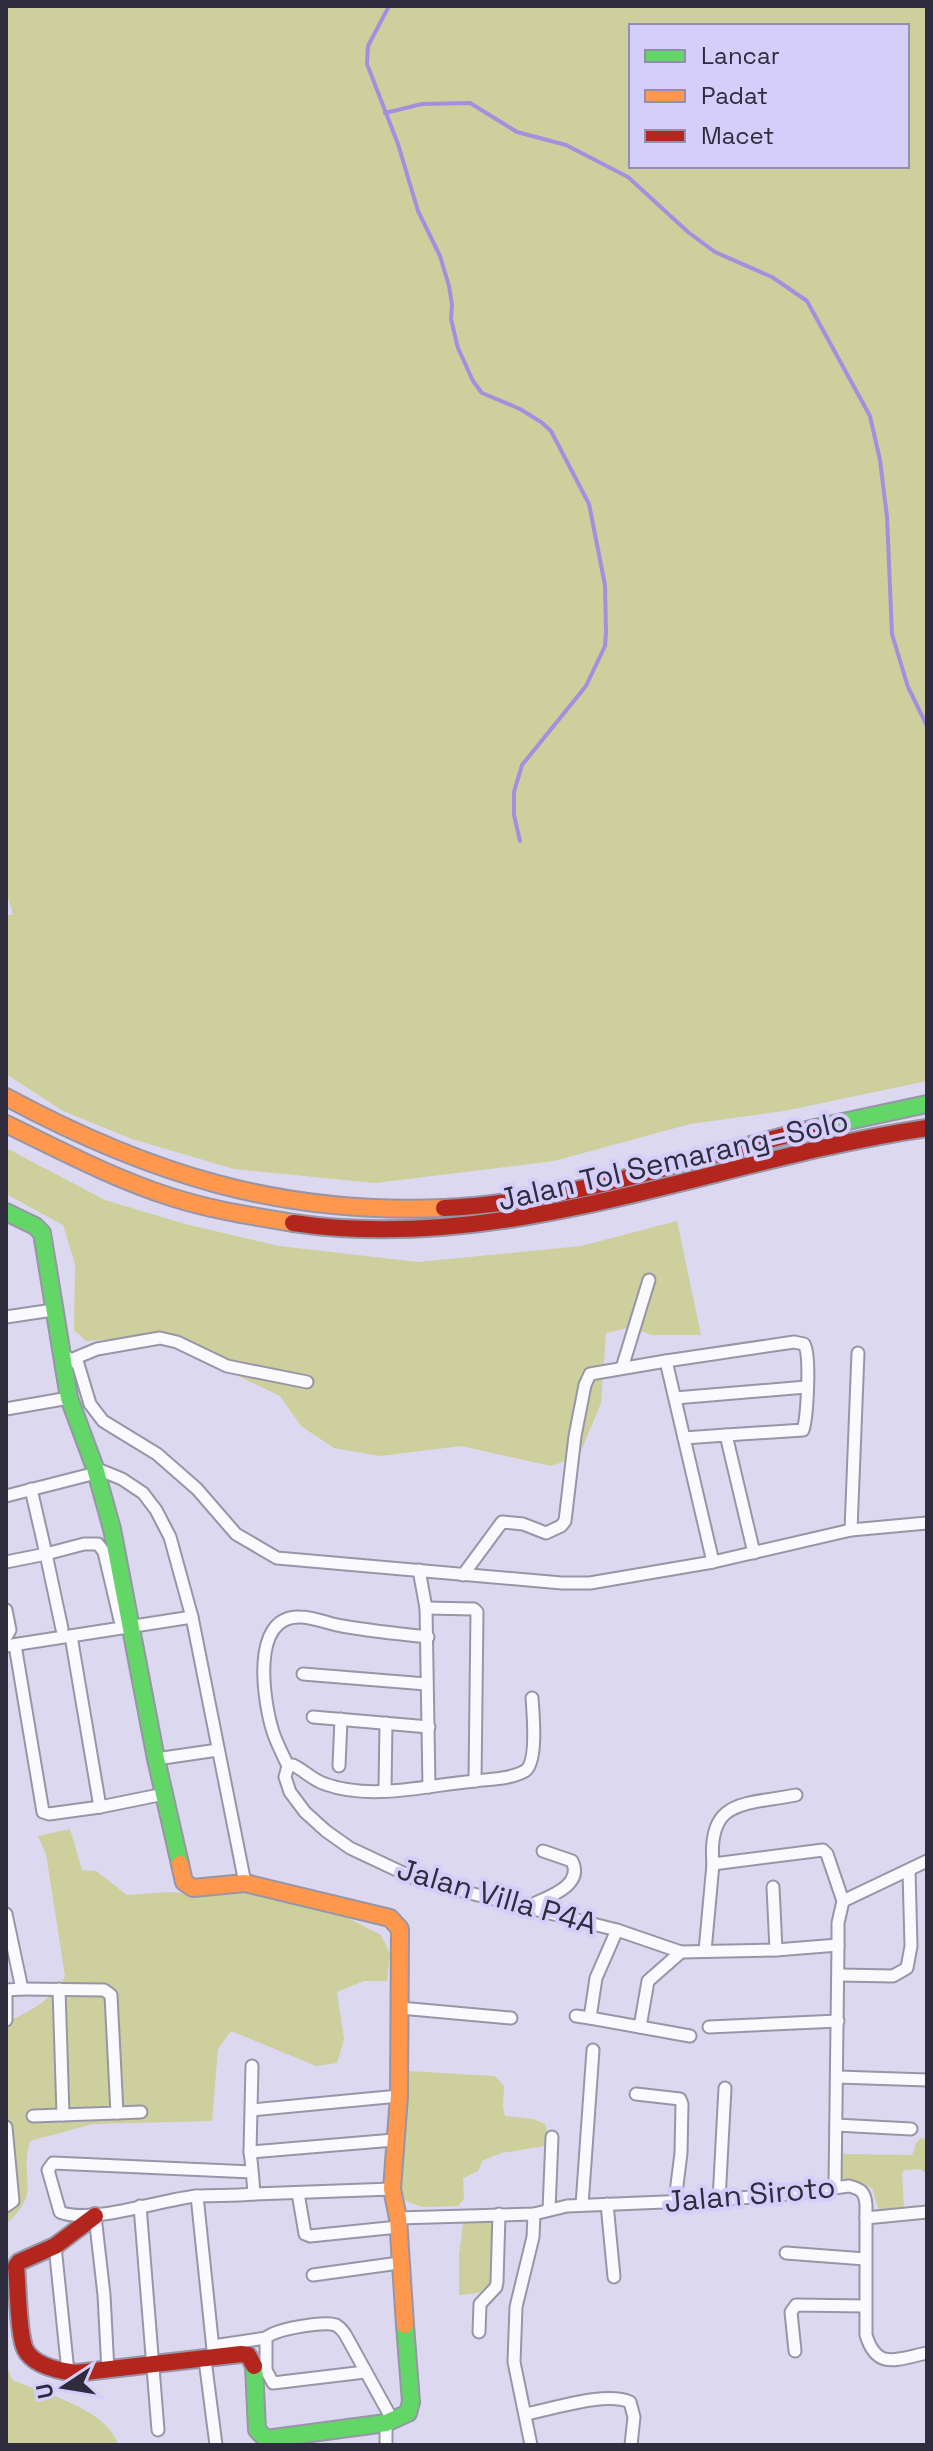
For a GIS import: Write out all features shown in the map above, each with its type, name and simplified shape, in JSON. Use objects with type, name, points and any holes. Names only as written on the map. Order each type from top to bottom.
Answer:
[{"type":"main road","name":"Jalan Tol Semarang–Solo","points":[[6,1097],[128,1159],[222,1188],[329,1207],[393,1210],[459,1207],[533,1197],[608,1182],[840,1121],[927,1104]]},
{"type":"main road","name":"Jalan Tol Semarang–Solo","points":[[6,1124],[137,1184],[193,1204],[324,1227],[428,1230],[576,1208],[847,1142],[927,1128]]},
{"type":"main road","points":[[6,1212],[35,1226],[42,1233],[53,1310],[66,1356],[69,1398],[112,1529],[126,1623],[183,1880],[187,1886],[201,1888],[245,1883],[390,1918],[401,1933],[399,2096],[392,2189],[398,2223],[411,2402],[408,2413],[389,2422],[294,2440],[266,2439],[259,2434],[255,2372],[248,2355],[211,2355],[108,2371],[68,2372],[26,2353],[16,2266],[55,2246],[95,2216]]},
{"type":"street","points":[[622,1368],[649,1280]]},
{"type":"street","points":[[6,1317],[53,1310]]},
{"type":"street","points":[[66,1356],[160,1338],[177,1342],[227,1366],[307,1382]]},
{"type":"street","points":[[463,1575],[502,1522],[523,1524],[546,1533],[565,1521],[575,1436],[588,1377],[594,1373],[801,1342],[808,1349],[803,1430],[684,1438]]},
{"type":"street","points":[[851,1530],[858,1353]]},
{"type":"street","points":[[66,1356],[78,1364],[90,1404],[103,1421],[157,1454],[197,1489],[236,1534],[277,1558],[590,1583],[713,1562],[851,1530],[927,1523]]},
{"type":"street","points":[[666,1361],[713,1562]]},
{"type":"street","points":[[675,1398],[806,1387]]},
{"type":"street","points":[[6,1409],[69,1398]]},
{"type":"street","points":[[726,1435],[754,1553]]},
{"type":"street","points":[[6,1496],[95,1471],[133,1485],[156,1510],[170,1537],[192,1617],[245,1883]]},
{"type":"street","points":[[31,1489],[66,1632],[100,1807]]},
{"type":"street","points":[[6,1562],[84,1544],[98,1544],[126,1623]]},
{"type":"street","points":[[419,1570],[428,1637],[429,1787]]},
{"type":"street","points":[[426,1608],[462,1607],[477,1612],[475,1781]]},
{"type":"street","points":[[6,1610],[9,1642],[43,1812],[49,1814],[100,1807],[164,1794]]},
{"type":"street","points":[[9,1642],[126,1623],[192,1617]]},
{"type":"street","name":"Jalan Villa P4A","points":[[428,1637],[299,1617],[275,1628],[266,1645],[263,1674],[266,1700],[273,1734],[288,1766],[285,1777],[290,1792],[305,1812],[350,1848],[418,1880],[617,1930],[681,1952],[838,1945]]},
{"type":"street","points":[[303,1674],[426,1684]]},
{"type":"street","points":[[288,1766],[297,1767],[327,1785],[385,1790],[509,1776],[529,1766],[533,1745],[532,1698]]},
{"type":"street","points":[[313,1717],[429,1727]]},
{"type":"street","points":[[339,1766],[341,1719]]},
{"type":"street","points":[[385,1790],[386,1723]]},
{"type":"street","points":[[156,1759],[218,1750]]},
{"type":"street","points":[[705,1951],[714,1829],[729,1810],[796,1795]]},
{"type":"street","points":[[713,1864],[823,1850],[827,1854],[843,1901],[838,1923],[835,2186]]},
{"type":"street","points":[[526,1907],[566,1887],[575,1876],[572,1861],[543,1851]]},
{"type":"street","points":[[843,1901],[927,1861]]},
{"type":"street","points":[[839,1975],[898,1976],[907,1968],[911,1946],[909,1871]]},
{"type":"street","points":[[773,1887],[776,1950]]},
{"type":"street","points":[[6,1914],[22,1989]]},
{"type":"street","name":"Jalan Villa P4A","points":[[590,2018],[596,1978],[617,1930]]},
{"type":"street","points":[[640,2027],[648,1981],[681,1952]]},
{"type":"street","points":[[59,1989],[63,2115]]},
{"type":"street","points":[[6,2020],[6,1991],[59,1989],[104,1990],[110,1993],[117,2113]]},
{"type":"street","points":[[400,2008],[511,2018]]},
{"type":"street","points":[[576,2016],[690,2036]]},
{"type":"street","points":[[709,2027],[838,2021]]},
{"type":"street","points":[[582,2205],[593,2050]]},
{"type":"street","points":[[252,2066],[250,2152],[254,2194]]},
{"type":"street","points":[[838,2077],[927,2080]]},
{"type":"street","points":[[719,2200],[725,2088]]},
{"type":"street","points":[[636,2094],[672,2097],[680,2099],[682,2104],[681,2153],[675,2201]]},
{"type":"street","points":[[252,2110],[399,2096]]},
{"type":"street","points":[[33,2116],[141,2112]]},
{"type":"street","points":[[836,2125],[911,2129]]},
{"type":"street","points":[[6,2127],[13,2201],[6,2206]]},
{"type":"street","points":[[549,2210],[552,2137]]},
{"type":"street","points":[[250,2152],[394,2140]]},
{"type":"street","points":[[252,2172],[53,2163],[48,2174],[60,2212],[66,2215],[95,2216],[197,2196],[392,2189]]},
{"type":"street","name":"Jalan Siroto","points":[[298,2193],[305,2234],[310,2236],[398,2223],[534,2214],[582,2205],[719,2200],[835,2186],[860,2189],[865,2195],[866,2218],[866,2335],[875,2356],[893,2360],[927,2353]]},
{"type":"street","points":[[197,2196],[216,2445]]},
{"type":"street","points":[[607,2204],[614,2277]]},
{"type":"street","points":[[140,2206],[158,2430]]},
{"type":"street","points":[[866,2218],[927,2212]]},
{"type":"street","points":[[479,2332],[480,2304],[497,2282],[499,2214]]},
{"type":"street","points":[[531,2445],[514,2362],[516,2307],[533,2237],[534,2214]]},
{"type":"street","points":[[95,2216],[108,2371]]},
{"type":"street","points":[[55,2246],[68,2372]]},
{"type":"street","points":[[786,2253],[865,2259]]},
{"type":"street","points":[[313,2275],[399,2263]]},
{"type":"street","points":[[795,2351],[791,2312],[796,2305],[865,2306]]},
{"type":"street","points":[[211,2355],[282,2330],[335,2325],[345,2334],[389,2422],[386,2445]]},
{"type":"street","points":[[266,2338],[266,2370],[273,2383],[365,2372]]},
{"type":"street","points":[[526,2414],[607,2399],[623,2399],[630,2402],[634,2417],[631,2445]]},
{"type":"green space","points":[[6,6],[927,6],[927,1081],[784,1111],[690,1124],[554,1161],[375,1183],[234,1169],[132,1139],[63,1111],[6,1074],[6,916],[13,914],[6,892]]},
{"type":"green space","points":[[6,1148],[105,1200],[185,1224],[279,1246],[418,1262],[581,1246],[677,1221],[701,1335],[651,1335],[632,1327],[606,1333],[601,1403],[579,1456],[551,1466],[461,1446],[380,1456],[334,1448],[301,1426],[280,1396],[213,1364],[174,1335],[86,1341],[74,1330],[75,1264],[63,1225],[6,1194]]},
{"type":"green space","points":[[70,1829],[82,1870],[96,1871],[127,1895],[169,1892],[205,1895],[255,1889],[346,1917],[381,1935],[390,1953],[387,1981],[364,1981],[337,1992],[344,2039],[337,2063],[316,2066],[231,2031],[218,2049],[212,2121],[93,2124],[30,2141],[27,2193],[24,2202],[6,2224],[6,2022],[48,1998],[65,1976],[46,1854],[38,1836]]},
{"type":"green space","points":[[407,2071],[495,2076],[504,2086],[505,2116],[533,2119],[545,2124],[549,2137],[545,2146],[501,2153],[482,2161],[478,2171],[463,2178],[464,2199],[458,2206],[422,2207],[404,2200],[397,2183]]},
{"type":"green space","points":[[921,2138],[927,2139],[927,2175],[921,2169],[902,2173],[904,2209],[879,2210],[872,2188],[842,2178],[842,2154],[912,2155]]},
{"type":"green space","points":[[490,2222],[494,2274],[490,2286],[484,2291],[459,2295],[463,2223]]},
{"type":"green space","points":[[6,2363],[12,2380],[88,2412],[112,2432],[118,2445],[6,2445]]},
{"type":"waterway","points":[[389,6],[368,46],[367,64],[398,144],[418,211],[440,256],[449,286],[451,319],[458,348],[482,393],[520,409],[551,431],[589,504],[605,585],[605,646],[586,686],[522,765],[514,792],[514,815],[520,841]]},
{"type":"waterway","points":[[385,113],[422,104],[470,103],[517,132],[566,145],[628,177],[688,232],[715,252],[772,277],[807,301],[870,416],[880,460],[887,517],[892,634],[908,687],[927,726]]},
{"type":"traffic: fast","points":[[815,1128],[927,1104]]},
{"type":"traffic: fast","points":[[6,1212],[35,1226],[42,1233],[69,1398],[95,1468],[112,1529],[156,1759],[180,1864]]},
{"type":"traffic: fast","points":[[254,2366],[257,2430],[266,2439],[386,2423],[408,2413],[411,2402],[405,2325]]},
{"type":"traffic: slow","points":[[6,1097],[112,1148],[217,1184],[326,1204],[444,1208]]},
{"type":"traffic: slow","points":[[6,1124],[87,1164],[150,1190],[216,1209],[293,1223]]},
{"type":"traffic: slow","points":[[180,1864],[184,1882],[193,1888],[245,1883],[390,1918],[400,1929],[399,2096],[392,2189],[398,2218],[405,2325]]},
{"type":"traffic: jam","points":[[444,1208],[491,1204],[585,1188],[815,1128]]},
{"type":"traffic: jam","points":[[293,1223],[374,1229],[454,1226],[533,1215],[848,1142],[927,1128]]},
{"type":"traffic: jam","points":[[95,2216],[55,2246],[16,2266],[21,2332],[25,2349],[34,2360],[48,2367],[76,2373],[241,2354],[248,2355],[254,2366]]}]
